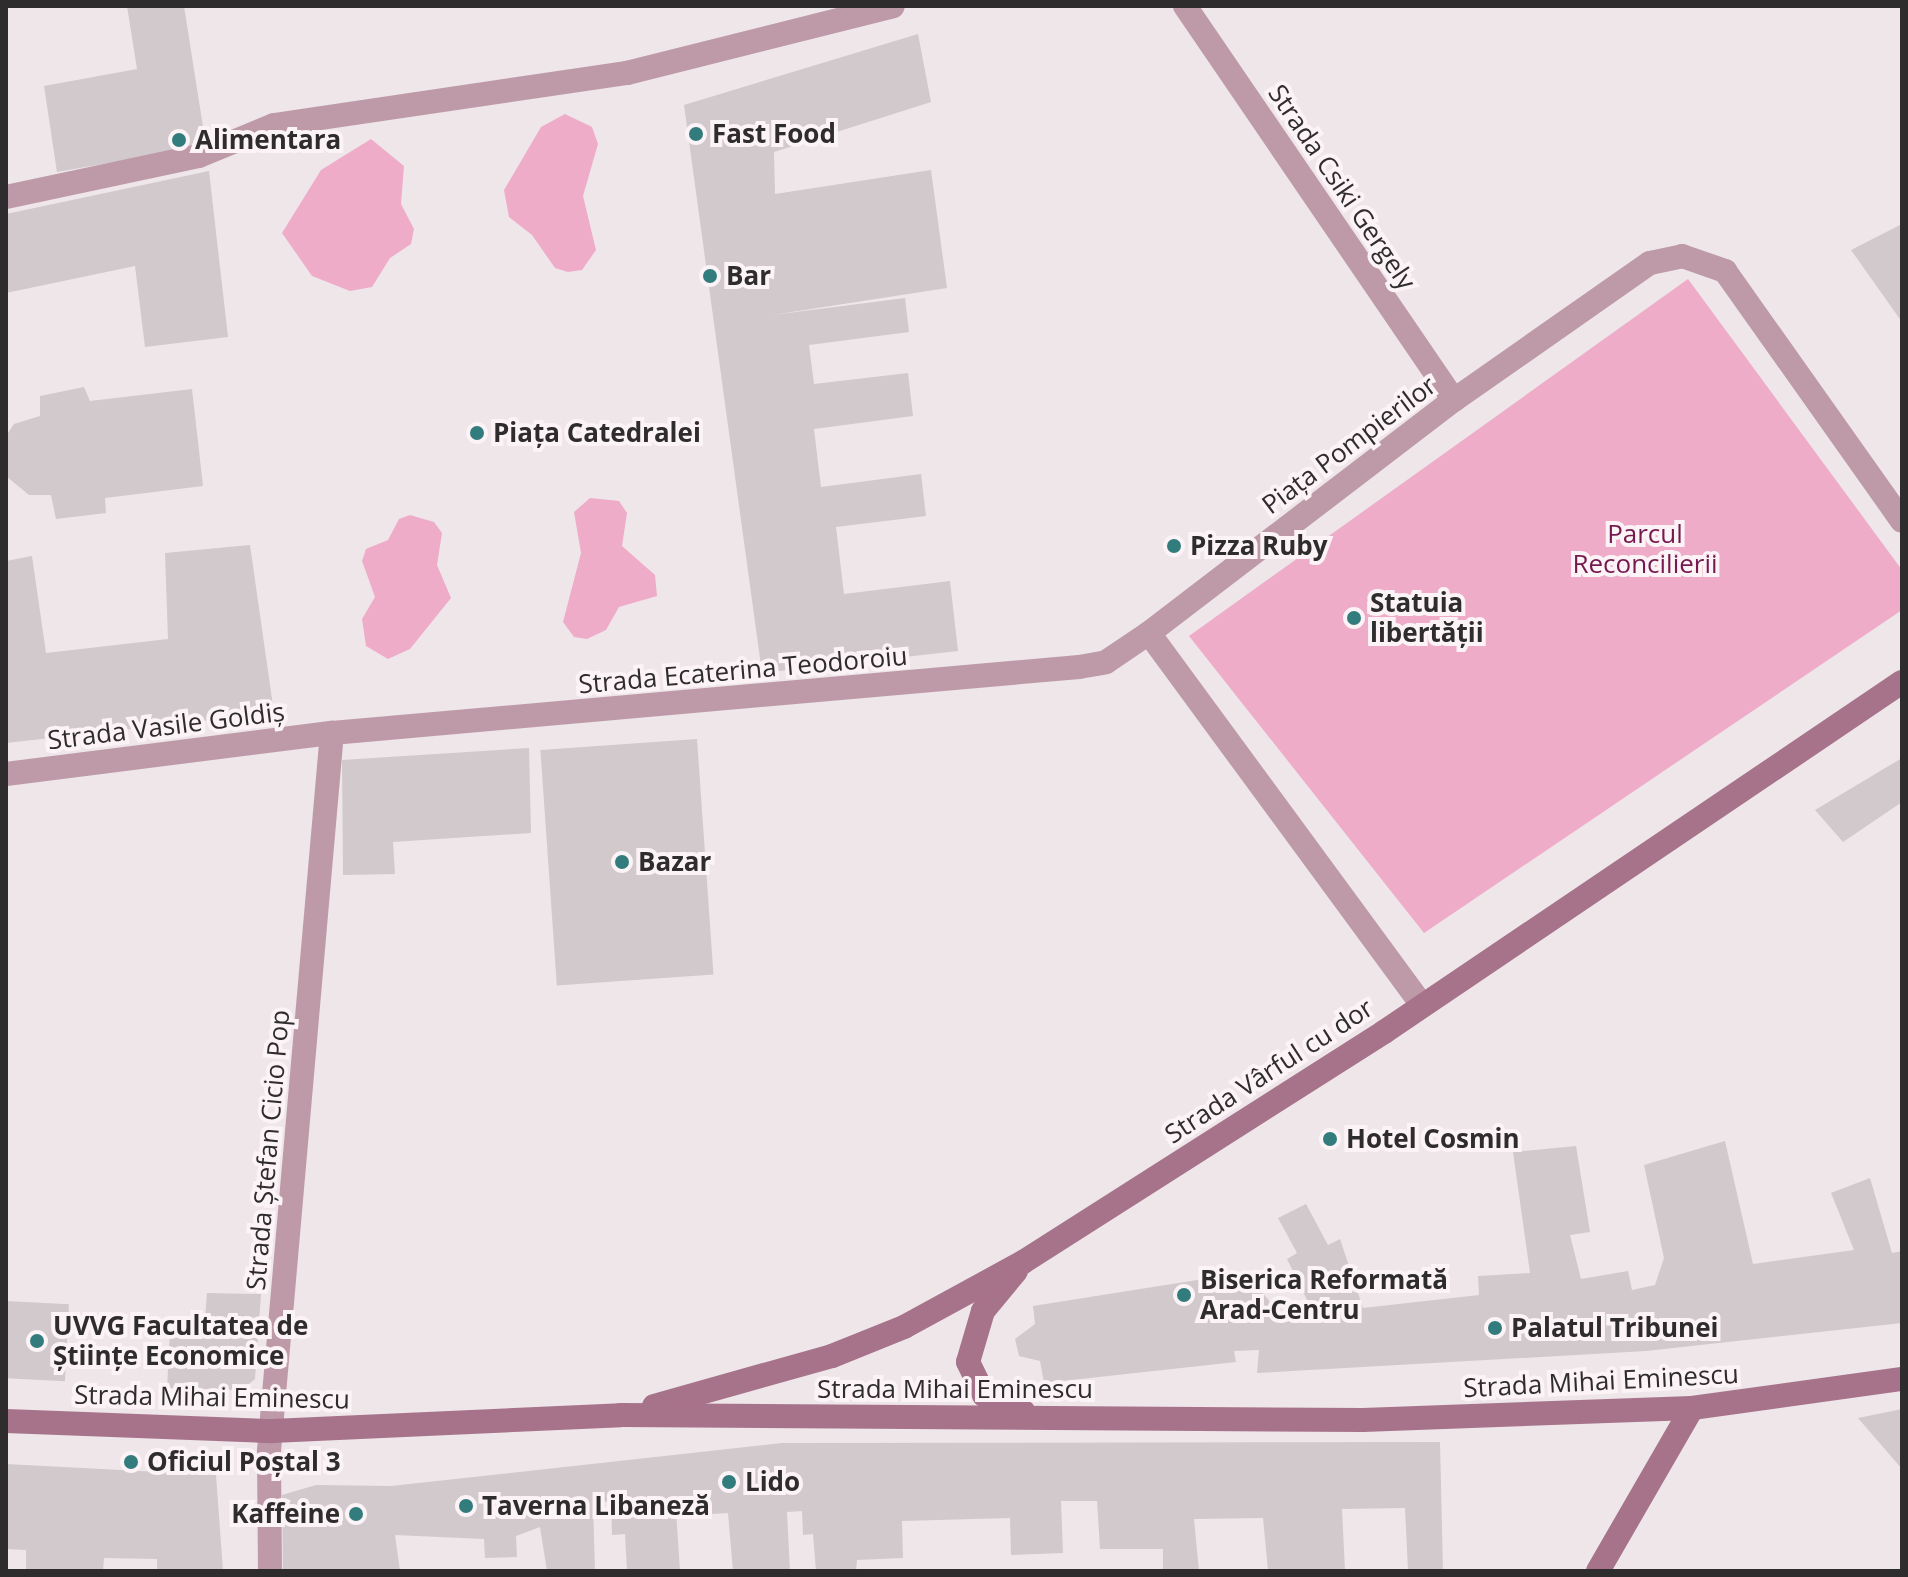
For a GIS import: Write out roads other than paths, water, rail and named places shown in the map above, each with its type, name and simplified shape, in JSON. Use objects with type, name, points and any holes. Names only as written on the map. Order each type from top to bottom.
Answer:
[{"type":"street","points":[[6,197],[199,156],[236,136],[348,111],[627,73],[893,6]]},
{"type":"street","name":"Strada Csiki Gergely","points":[[1185,6],[1454,400]]},
{"type":"street","name":"Piața Pompierilor","points":[[1149,633],[1454,400],[1650,263],[1709,261],[1725,271],[1902,521]]},
{"type":"street","points":[[1149,633],[1422,1005]]},
{"type":"street","name":"Strada Ecaterina Teodoroiu","points":[[332,733],[1079,667],[1106,662],[1149,633]]},
{"type":"street","name":"Strada Vârful cu dor","points":[[621,1415],[832,1356],[904,1327],[1023,1262],[1422,1005],[1902,682]]},
{"type":"street","name":"Strada Vasile Goldiș","points":[[6,774],[332,733]]},
{"type":"street","name":"Strada Ștefan Cicio Pop","points":[[270,1571],[272,1431],[332,733]]},
{"type":"street","points":[[1023,1262],[983,1311],[968,1362],[984,1395],[1041,1417]]},
{"type":"street","name":"Strada Mihai Eminescu","points":[[6,1421],[272,1431],[621,1415],[1363,1420],[1692,1408],[1902,1379]]},
{"type":"street","points":[[1598,1571],[1692,1408]]},
{"type":"place","name":"Fast Food","points":[[696,134]]},
{"type":"place","name":"Alimentara","points":[[179,140]]},
{"type":"place","name":"Bar","points":[[710,276]]},
{"type":"place","name":"Piața Catedralei","points":[[477,433]]},
{"type":"place","name":"Pizza Ruby","points":[[1174,546]]},
{"type":"place","name":"Statuia libertății","points":[[1354,618]]},
{"type":"place","name":"Bazar","points":[[622,862]]},
{"type":"place","name":"Hotel Cosmin","points":[[1330,1139]]},
{"type":"place","name":"Biserica Reformată Arad-Centru","points":[[1184,1295]]},
{"type":"place","name":"Palatul Tribunei","points":[[1495,1328]]},
{"type":"place","name":"UVVG Facultatea de Științe Economice","points":[[37,1341]]},
{"type":"place","name":"Oficiul Poștal 3","points":[[131,1462]]},
{"type":"place","name":"Lido","points":[[729,1482]]},
{"type":"place","name":"Taverna Libaneză","points":[[466,1506]]},
{"type":"place","name":"Kaffeine","points":[[356,1514]]},
{"type":"park label","name":"Parcul Reconcilierii","points":[[1645,549]]}]
